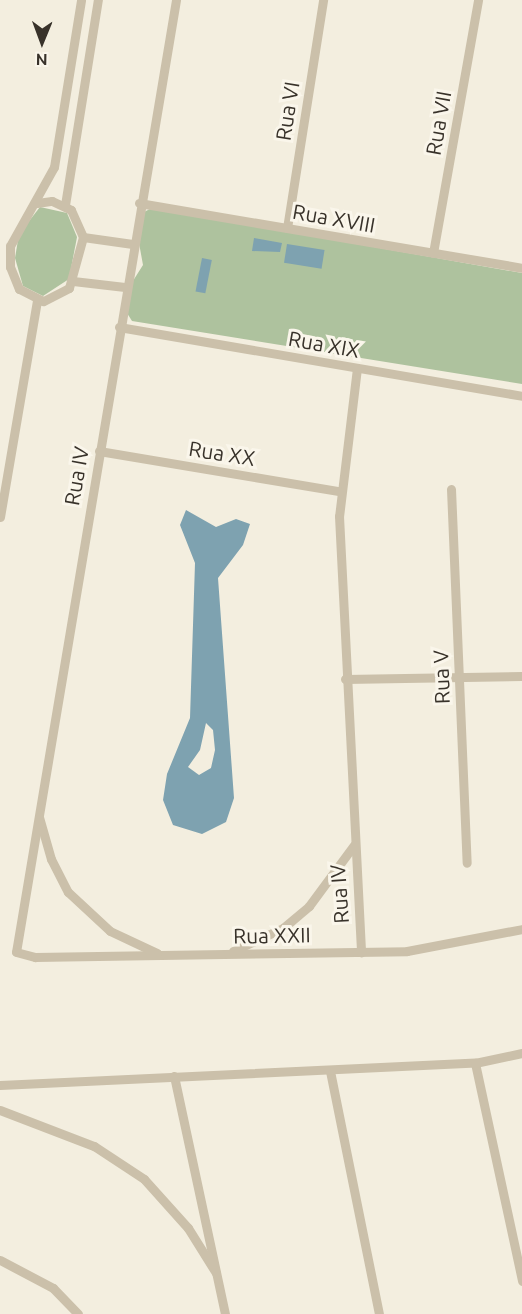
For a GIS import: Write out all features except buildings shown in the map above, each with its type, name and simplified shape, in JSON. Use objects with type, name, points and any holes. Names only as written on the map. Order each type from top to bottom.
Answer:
[{"type":"street","points":[[81,0],[54,167],[37,202],[18,224],[10,246],[12,274],[25,295],[37,301],[59,297],[73,281],[83,237],[65,205],[98,0]]},
{"type":"street","name":"Rua IV","points":[[21,956],[16,942],[139,203],[176,0]]},
{"type":"street","name":"Rua VI","points":[[287,228],[323,0]]},
{"type":"street","name":"Rua VII","points":[[433,253],[478,0]]},
{"type":"street","points":[[37,202],[65,205]]},
{"type":"street","name":"Rua XVIII","points":[[139,203],[522,268]]},
{"type":"street","points":[[83,237],[133,244]]},
{"type":"street","points":[[0,244],[10,246]]},
{"type":"street","points":[[73,281],[125,287]]},
{"type":"street","points":[[0,517],[37,301]]},
{"type":"street","name":"Rua XIX","points":[[119,327],[522,396]]},
{"type":"street","name":"Rua IV","points":[[357,368],[339,491],[345,680],[361,952]]},
{"type":"street","name":"Rua XX","points":[[99,451],[339,491]]},
{"type":"street","name":"Rua V","points":[[451,489],[467,863]]},
{"type":"street","points":[[345,680],[522,676]]},
{"type":"street","points":[[38,811],[51,859],[68,892],[110,931],[162,955]]},
{"type":"street","points":[[225,954],[283,928],[309,906],[354,845]]},
{"type":"street","name":"Rua XXII","points":[[21,956],[361,952],[443,946],[522,929]]},
{"type":"street","points":[[0,1085],[475,1063],[522,1053]]},
{"type":"street","points":[[475,1063],[522,1281]]},
{"type":"street","points":[[330,1071],[379,1314]]},
{"type":"street","points":[[174,1076],[225,1314]]},
{"type":"street","points":[[0,1110],[94,1146],[144,1179],[188,1228],[216,1273]]},
{"type":"street","points":[[0,1260],[53,1288],[78,1314]]},
{"type":"green space","points":[[40,207],[67,213],[77,237],[69,279],[43,296],[23,286],[15,258],[19,234]]},
{"type":"green space","points":[[152,208],[522,273],[522,384],[132,321],[127,313],[131,284],[143,265],[139,243],[144,212]]},
{"type":"water","points":[[254,238],[282,243],[280,252],[252,251]]},
{"type":"water","points":[[287,244],[325,250],[322,269],[284,263]]},
{"type":"water","points":[[202,258],[212,260],[205,293],[196,291]]},
{"type":"water","points":[[186,510],[216,527],[236,519],[250,524],[243,545],[218,578],[234,798],[226,822],[202,834],[173,825],[163,800],[167,774],[190,718],[195,563],[180,525]],"holes":[[[206,723],[213,730],[215,750],[211,768],[199,775],[188,767],[200,750]]]}]
